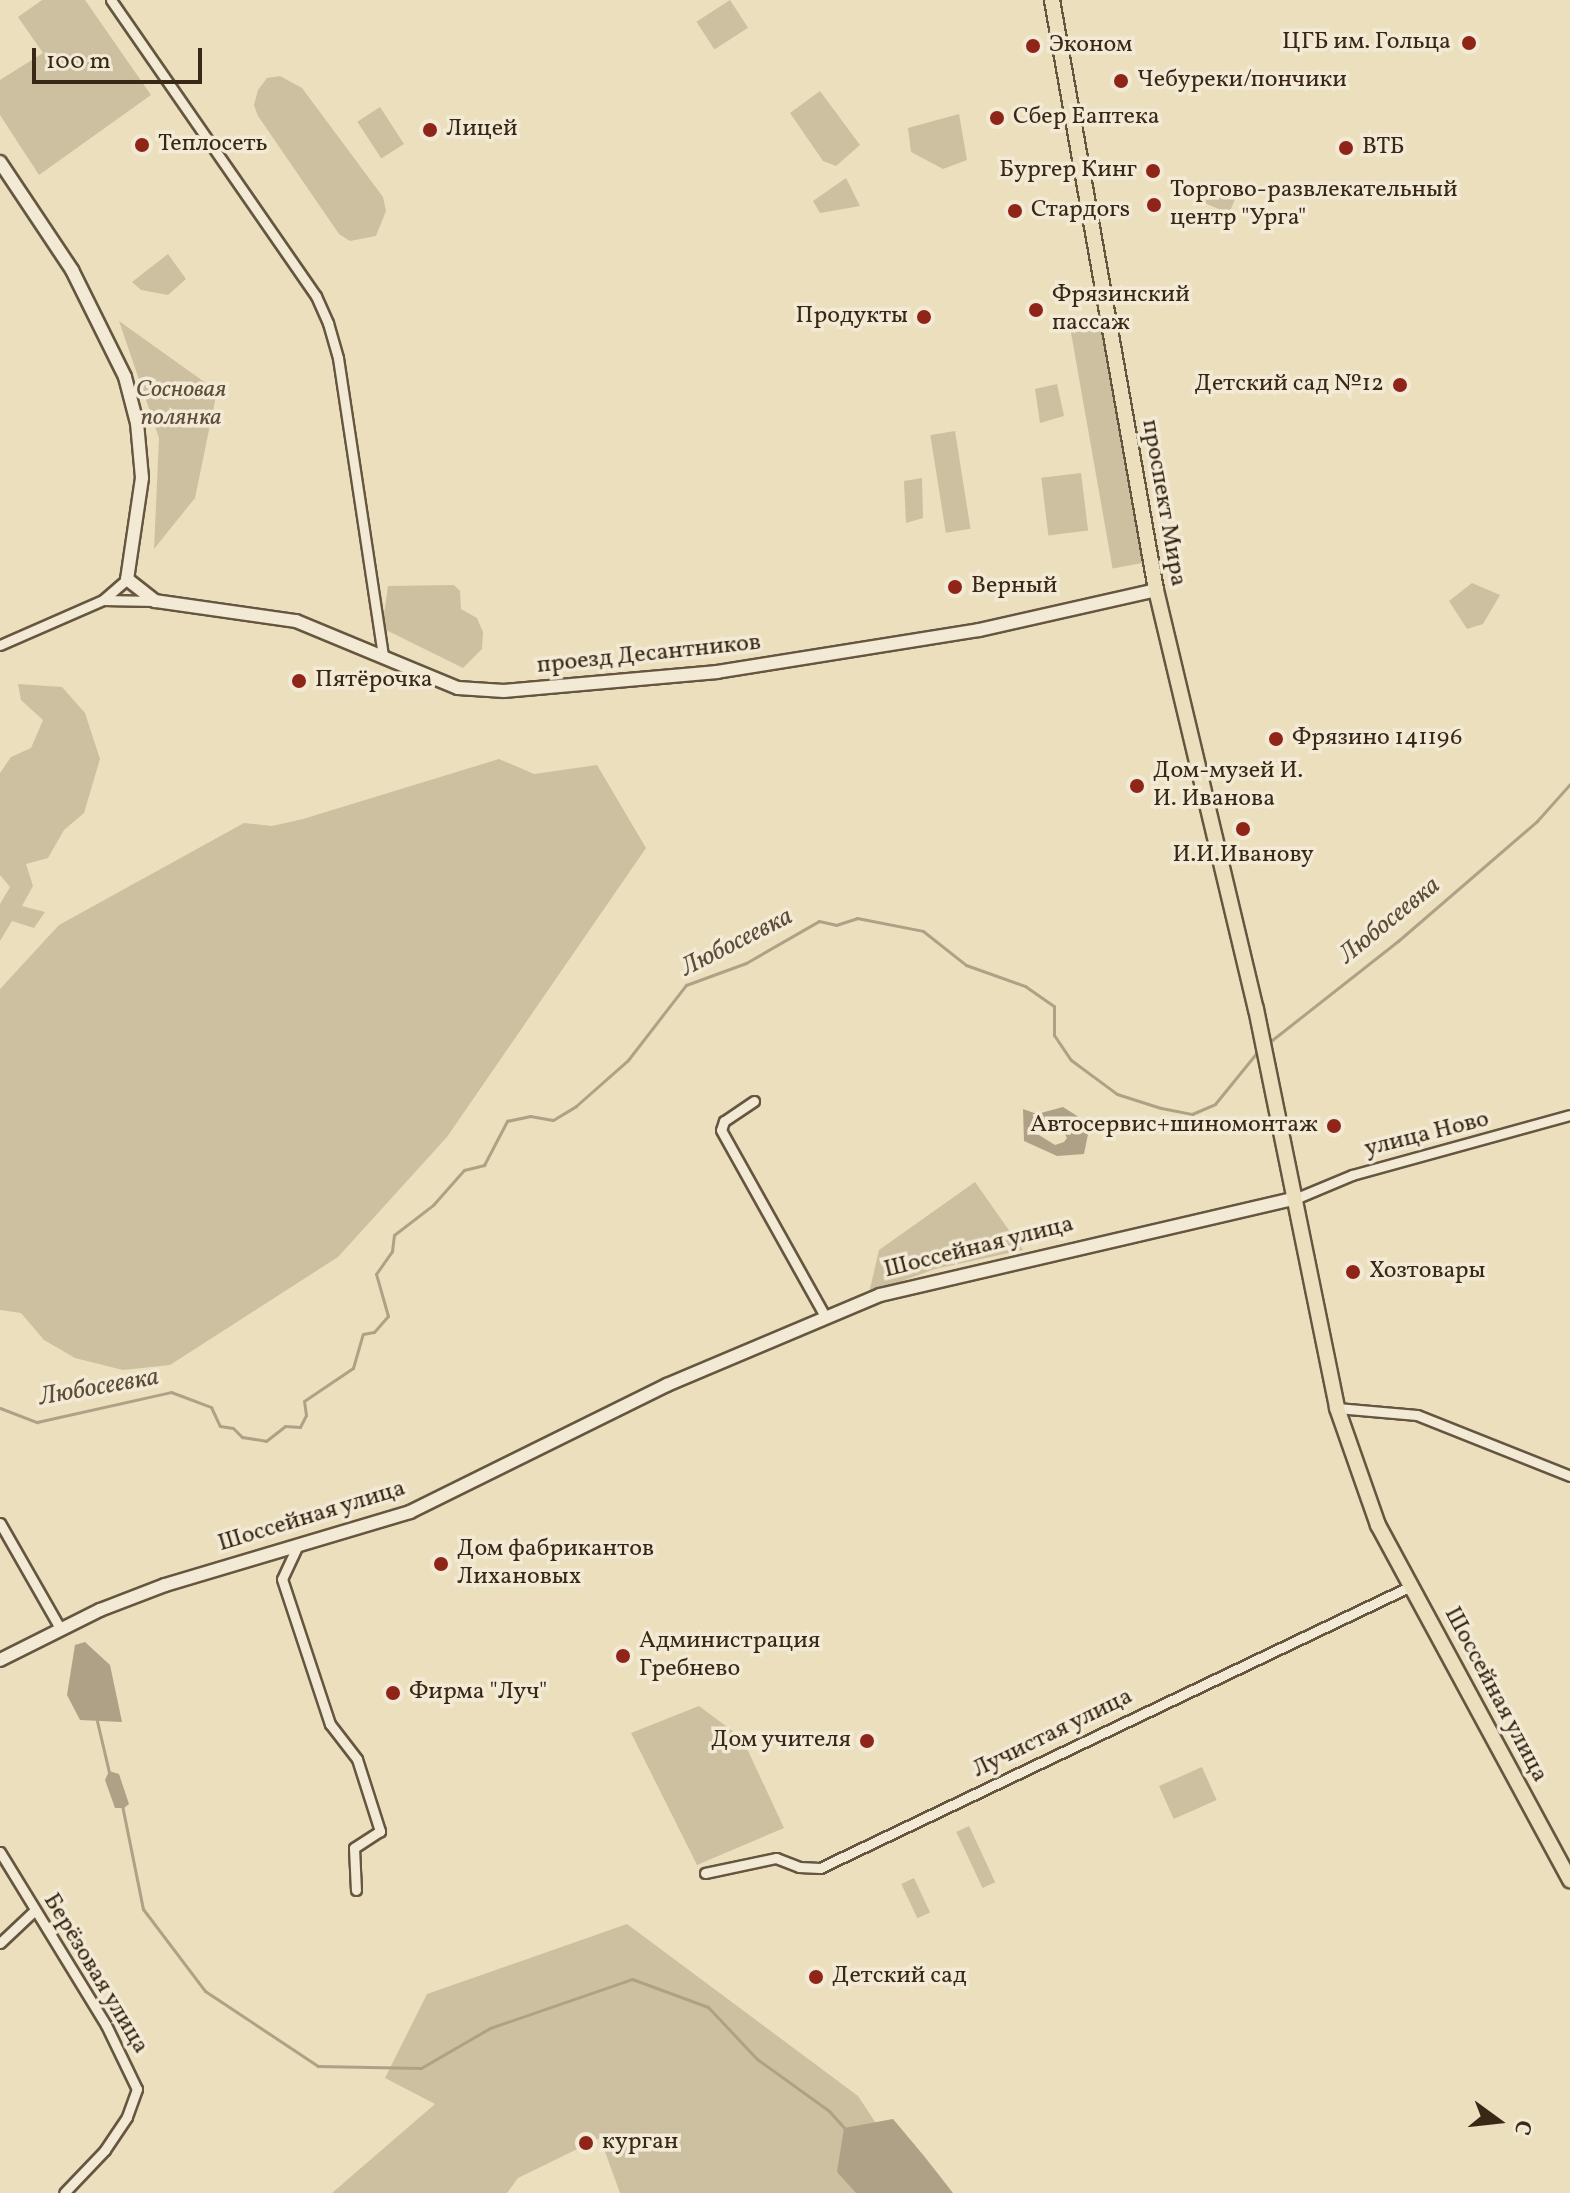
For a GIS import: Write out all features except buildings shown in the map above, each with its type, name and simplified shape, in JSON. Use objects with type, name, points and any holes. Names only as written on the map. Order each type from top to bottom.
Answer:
[{"type":"main road","name":"проспект Мира","points":[[1052,0],[1156,590],[1256,1009],[1297,1198]]},
{"type":"main road","name":"Шоссейная улица","points":[[1297,1198],[1337,1408],[1367,1499],[1570,1880]]},
{"type":"street","points":[[111,0],[316,296],[328,323],[338,358],[383,654]]},
{"type":"street","points":[[0,162],[72,270],[125,377],[137,423],[142,478],[127,579],[103,600],[0,645]]},
{"type":"street","points":[[127,579],[155,601]]},
{"type":"street","name":"проезд Десантников","points":[[155,601],[296,621],[383,654],[458,688],[568,687],[717,672],[951,634],[1156,590]]},
{"type":"street","points":[[103,600],[155,601]]},
{"type":"street","points":[[754,1101],[724,1121],[721,1130],[825,1316]]},
{"type":"street","name":"улица Ново","points":[[1297,1198],[1352,1175],[1570,1115]]},
{"type":"street","name":"Шоссейная улица","points":[[0,1660],[60,1628],[165,1585],[410,1512],[603,1415],[825,1316],[949,1275],[1297,1198]]},
{"type":"street","points":[[1337,1408],[1417,1415],[1570,1476]]},
{"type":"street","points":[[0,1523],[60,1628]]},
{"type":"street","points":[[297,1547],[282,1579],[330,1724],[357,1759],[380,1831],[354,1848],[356,1890]]},
{"type":"street","name":"Лучистая улица","points":[[705,1873],[776,1858],[799,1867],[820,1868],[1411,1586]]},
{"type":"street","name":"Берёзовая улица","points":[[0,1852],[106,2025],[137,2089],[127,2117],[105,2150],[64,2193]]},
{"type":"street","points":[[0,1943],[34,1911]]},
{"type":"green space","points":[[42,0],[85,0],[151,95],[39,175],[0,115],[0,80],[43,53],[18,17]]},
{"type":"green space","points":[[730,0],[748,28],[714,49],[696,22]]},
{"type":"green space","points":[[280,76],[302,88],[383,197],[386,211],[376,236],[350,241],[339,234],[258,116],[254,105],[258,90],[267,78]]},
{"type":"green space","points":[[820,91],[860,145],[836,166],[823,161],[790,113]]},
{"type":"green space","points":[[380,107],[404,144],[381,159],[357,122]]},
{"type":"green space","points":[[959,114],[967,160],[943,169],[911,152],[908,128]]},
{"type":"green space","points":[[846,178],[860,206],[820,213],[813,201]]},
{"type":"green space","points":[[1201,182],[1236,197],[1229,213],[1194,199]]},
{"type":"green space","points":[[168,254],[186,279],[168,295],[141,290],[132,282]]},
{"type":"green space","name":"Сосновая полянка","points":[[119,321],[217,391],[195,498],[154,549],[159,438]]},
{"type":"green space","points":[[1105,324],[1147,562],[1113,568],[1071,330]]},
{"type":"green space","points":[[1057,384],[1064,416],[1040,423],[1035,389]]},
{"type":"green space","points":[[955,431],[970,529],[946,533],[930,435]]},
{"type":"green space","points":[[1081,473],[1088,531],[1048,535],[1041,478]]},
{"type":"green space","points":[[922,478],[923,518],[906,523],[904,481]]},
{"type":"green space","points":[[1472,583],[1500,595],[1483,624],[1467,629],[1449,601]]},
{"type":"green space","points":[[454,585],[460,591],[461,609],[477,618],[483,632],[482,649],[463,668],[382,628],[388,586]]},
{"type":"green space","points":[[18,684],[62,687],[85,713],[100,759],[84,813],[64,830],[48,858],[26,864],[33,886],[22,906],[45,912],[34,928],[12,921],[0,941],[0,904],[10,887],[0,875],[0,773],[11,757],[31,748],[43,720],[21,700]]},
{"type":"green space","points":[[499,759],[534,774],[597,765],[646,848],[447,1137],[338,1257],[170,1365],[123,1370],[75,1358],[44,1340],[21,1313],[0,1310],[0,989],[59,925],[244,823],[272,826],[303,819]]},
{"type":"green space","points":[[975,1182],[1023,1250],[935,1269],[869,1293],[879,1250]]},
{"type":"green space","points":[[699,1706],[742,1738],[784,1828],[697,1865],[631,1733]]},
{"type":"green space","points":[[1202,1767],[1217,1800],[1174,1819],[1159,1786]]},
{"type":"green space","points":[[969,1826],[995,1882],[983,1888],[956,1832]]},
{"type":"green space","points":[[914,1878],[930,1912],[917,1918],[901,1884]]},
{"type":"green space","points":[[627,1924],[858,2096],[922,2193],[620,2193],[600,2138],[518,2178],[507,2193],[332,2193],[435,2104],[385,2078],[427,1994]]},
{"type":"shaded area","points":[[1063,1107],[1090,1124],[1084,1154],[1057,1156],[1024,1141],[1023,1109],[1037,1114]],"holes":[[[1040,1121],[1059,1122],[1067,1138],[1064,1142],[1055,1145],[1039,1135]]]},
{"type":"shaded area","points":[[85,1642],[110,1665],[122,1722],[80,1720],[67,1695],[75,1645]]},
{"type":"shaded area","points":[[109,1771],[119,1774],[129,1804],[124,1808],[115,1808],[105,1780]]},
{"type":"shaded area","points":[[893,2119],[953,2193],[856,2193],[837,2172],[844,2128]]},
{"type":"waterway","name":"Любосеевка","points":[[1267,1044],[1398,941],[1537,821],[1570,784]]},
{"type":"waterway","name":"Любосеевка","points":[[0,1408],[37,1422],[171,1392],[211,1407],[220,1426],[233,1428],[242,1437],[266,1441],[285,1426],[300,1427],[306,1415],[304,1401],[353,1368],[363,1334],[374,1332],[388,1316],[376,1274],[392,1251],[394,1235],[433,1205],[464,1170],[484,1165],[507,1121],[530,1116],[553,1120],[576,1106],[628,1060],[686,985],[746,963],[819,921],[836,925],[857,918],[923,931],[966,965],[1025,986],[1054,1006],[1054,1035],[1071,1060],[1117,1094],[1161,1108],[1192,1114],[1215,1104],[1258,1051]]},
{"type":"waterway","points":[[97,1721],[109,1772]]},
{"type":"waterway","points":[[122,1805],[143,1909],[205,1991],[318,2066],[421,2068],[490,2028],[632,1979],[708,2007],[757,2059],[829,2111],[846,2130]]},
{"type":"place","name":"ЦГБ им. Гольца","points":[[1469,43]]},
{"type":"place","name":"Эконом","points":[[1033,46]]},
{"type":"place","name":"Чебуреки/пончики","points":[[1121,81]]},
{"type":"place","name":"Сбер Еаптека","points":[[997,118]]},
{"type":"place","name":"Лицей","points":[[430,130]]},
{"type":"place","name":"Теплосеть","points":[[142,145]]},
{"type":"place","name":"ВТБ","points":[[1346,148]]},
{"type":"place","name":"Бургер Кинг","points":[[1153,171]]},
{"type":"place","name":"Торгово-развлекательный центр \"Урга\"","points":[[1154,205]]},
{"type":"place","name":"Стардогs","points":[[1015,211]]},
{"type":"place","name":"Фрязинский пассаж","points":[[1036,310]]},
{"type":"place","name":"Продукты","points":[[924,317]]},
{"type":"place","name":"Детский сад №12","points":[[1400,385]]},
{"type":"place","name":"Верный","points":[[955,587]]},
{"type":"place","name":"Пятёрочка","points":[[299,681]]},
{"type":"place","name":"Фрязино 141196","points":[[1276,739]]},
{"type":"place","name":"Дом-музей И. И. Иванова","points":[[1137,786]]},
{"type":"place","name":"И.И.Иванову","points":[[1243,829]]},
{"type":"place","name":"Автосервис+шиномонтаж","points":[[1334,1126]]},
{"type":"place","name":"Хозтовары","points":[[1353,1272]]},
{"type":"place","name":"Дом фабрикантов Лихановых","points":[[441,1564]]},
{"type":"place","name":"Администрация Гребнево","points":[[623,1656]]},
{"type":"place","name":"Фирма \"Луч\"","points":[[393,1693]]},
{"type":"place","name":"Дом учителя","points":[[867,1741]]},
{"type":"place","name":"Детский сад","points":[[816,1977]]},
{"type":"place","name":"курган","points":[[586,2143]]}]
